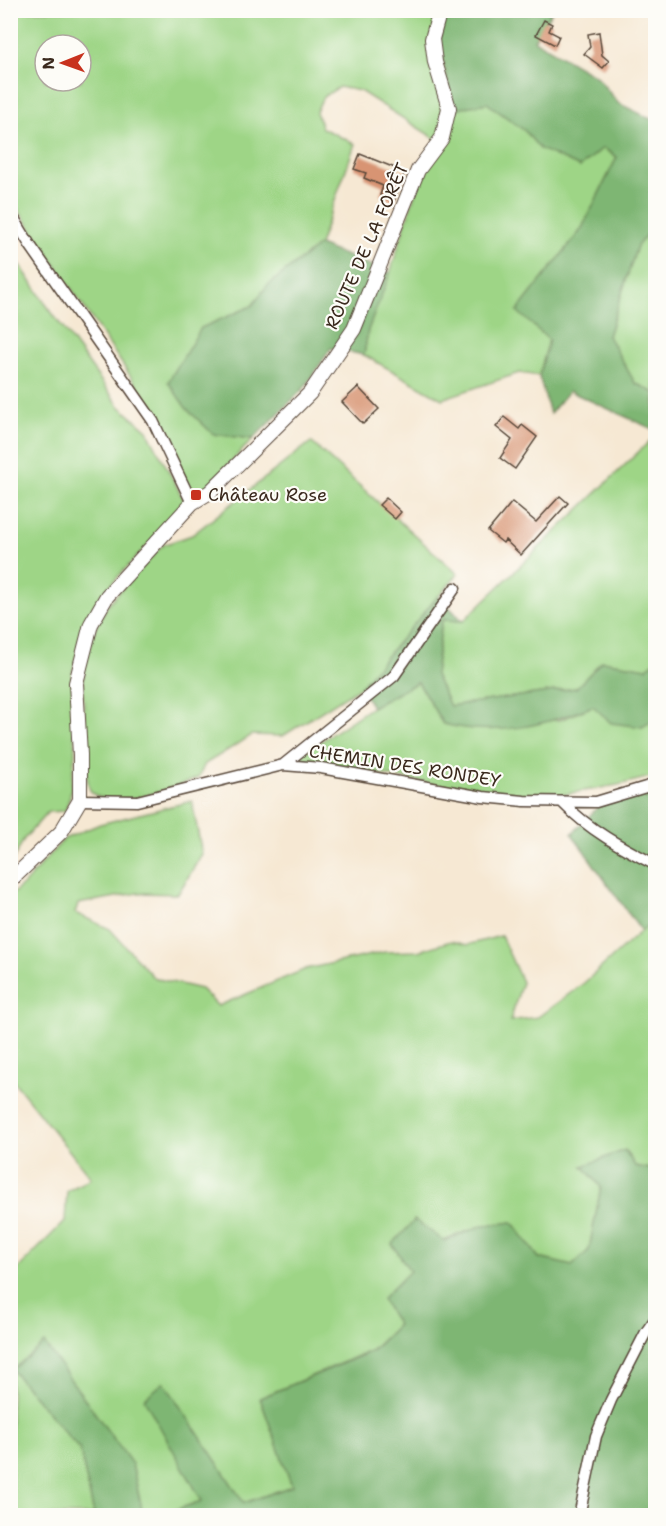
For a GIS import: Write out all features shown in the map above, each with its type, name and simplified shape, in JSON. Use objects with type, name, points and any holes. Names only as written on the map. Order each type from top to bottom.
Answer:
[{"type":"street","name":"ROUTE DE LA FORÊT","points":[[80,800],[76,683],[90,624],[107,596],[192,503],[210,492],[310,393],[354,329],[418,170],[442,138],[449,108],[435,62],[432,39],[440,10]]},
{"type":"street","points":[[10,212],[30,245],[153,421],[192,503]]},
{"type":"street","points":[[283,765],[394,676],[455,588]]},
{"type":"street","name":"CHEMIN DES RONDEY","points":[[80,800],[137,801],[283,765],[321,768],[483,797],[524,801],[596,802],[656,784]]},
{"type":"street","points":[[10,881],[61,832],[80,800]]},
{"type":"street","points":[[562,802],[578,819],[611,842],[656,865]]},
{"type":"street","points":[[579,1515],[596,1436],[611,1400],[646,1332],[656,1318]]},
{"type":"green space","points":[[128,10],[136,13],[137,10],[445,11],[449,79],[454,109],[487,103],[525,131],[540,149],[603,148],[617,157],[581,230],[518,311],[549,340],[539,376],[519,373],[442,399],[364,355],[368,330],[390,273],[422,171],[442,143],[360,91],[339,87],[323,97],[316,112],[322,128],[355,144],[319,245],[267,286],[252,306],[201,328],[213,434],[253,439],[205,489],[197,491],[189,489],[158,417],[11,199],[10,11]]},
{"type":"green space","points":[[445,11],[552,11],[534,40],[597,77],[618,103],[655,121],[655,224],[637,246],[608,336],[635,383],[655,393],[655,430],[569,391],[550,414],[539,376],[549,340],[517,311],[581,230],[617,157],[603,148],[580,167],[540,149],[525,131],[487,103],[454,109],[439,41]]},
{"type":"green space","points":[[655,224],[655,393],[635,383],[608,336],[637,246]]},
{"type":"green space","points":[[319,245],[390,273],[368,330],[364,355],[331,348],[304,388],[253,439],[213,434],[186,408],[168,382],[201,328],[252,306],[267,286]]},
{"type":"green space","points":[[11,251],[45,303],[119,406],[147,430],[186,504],[101,595],[84,623],[72,674],[75,753],[70,796],[65,811],[48,812],[24,839],[11,864]]},
{"type":"green space","points":[[655,436],[655,662],[647,668],[602,661],[576,688],[450,706],[435,675],[442,620],[463,621]]},
{"type":"green space","points":[[311,442],[458,574],[360,687],[283,736],[252,735],[205,764],[198,778],[159,792],[126,799],[111,800],[99,797],[90,790],[88,785],[84,670],[95,629],[109,603],[163,545],[192,535]]},
{"type":"green space","points":[[438,596],[463,621],[442,620],[435,675],[450,706],[576,688],[602,661],[647,668],[655,662],[655,719],[642,727],[611,723],[593,706],[538,724],[501,729],[463,728],[443,724],[418,682],[372,707],[360,687]]},
{"type":"green space","points":[[418,682],[443,724],[560,720],[593,706],[642,727],[655,719],[655,776],[560,795],[516,797],[308,761],[299,756],[372,707]]},
{"type":"green space","points":[[655,789],[655,922],[641,931],[572,834],[599,806]]},
{"type":"green space","points":[[192,801],[202,854],[178,894],[138,893],[78,904],[75,913],[110,929],[154,978],[201,989],[218,1006],[306,969],[385,952],[418,951],[451,941],[467,945],[501,936],[522,982],[510,1021],[538,1017],[584,983],[641,931],[655,922],[655,1170],[635,1166],[583,1166],[601,1187],[589,1250],[572,1266],[539,1258],[512,1222],[478,1227],[444,1241],[414,1220],[410,1271],[398,1325],[372,1350],[260,1398],[292,1486],[244,1503],[145,1399],[202,1501],[160,1515],[143,1515],[132,1464],[12,1370],[80,1450],[94,1515],[11,1515],[11,1276],[65,1221],[67,1191],[91,1178],[11,1078],[11,895],[23,885],[64,839],[100,824]]},
{"type":"green space","points":[[625,1150],[635,1166],[655,1170],[655,1515],[160,1515],[202,1501],[144,1399],[164,1382],[244,1503],[292,1486],[260,1398],[372,1351],[398,1325],[382,1299],[410,1271],[392,1244],[415,1220],[444,1241],[478,1227],[512,1222],[539,1258],[572,1266],[589,1250],[601,1187],[583,1166]]},
{"type":"green space","points":[[44,1343],[132,1464],[143,1515],[94,1515],[80,1450],[12,1370]]},
{"type":"building","points":[[544,20],[552,24],[549,31],[559,36],[555,45],[536,35]]},
{"type":"building","points":[[599,32],[602,55],[609,61],[603,68],[584,54],[590,47],[588,34]]},
{"type":"building","points":[[360,154],[405,172],[394,201],[380,195],[383,186],[364,178],[366,173],[354,169]]},
{"type":"building","points":[[358,387],[379,409],[363,424],[342,402]]},
{"type":"building","points":[[504,417],[519,429],[522,425],[537,437],[515,469],[500,458],[512,440],[496,427]]},
{"type":"building","points":[[560,496],[568,503],[521,555],[505,540],[503,543],[488,531],[512,502],[536,522]]},
{"type":"building","points":[[386,498],[401,512],[395,519],[379,505]]},
{"type":"place","name":"Château Rose","points":[[196,495]]}]
